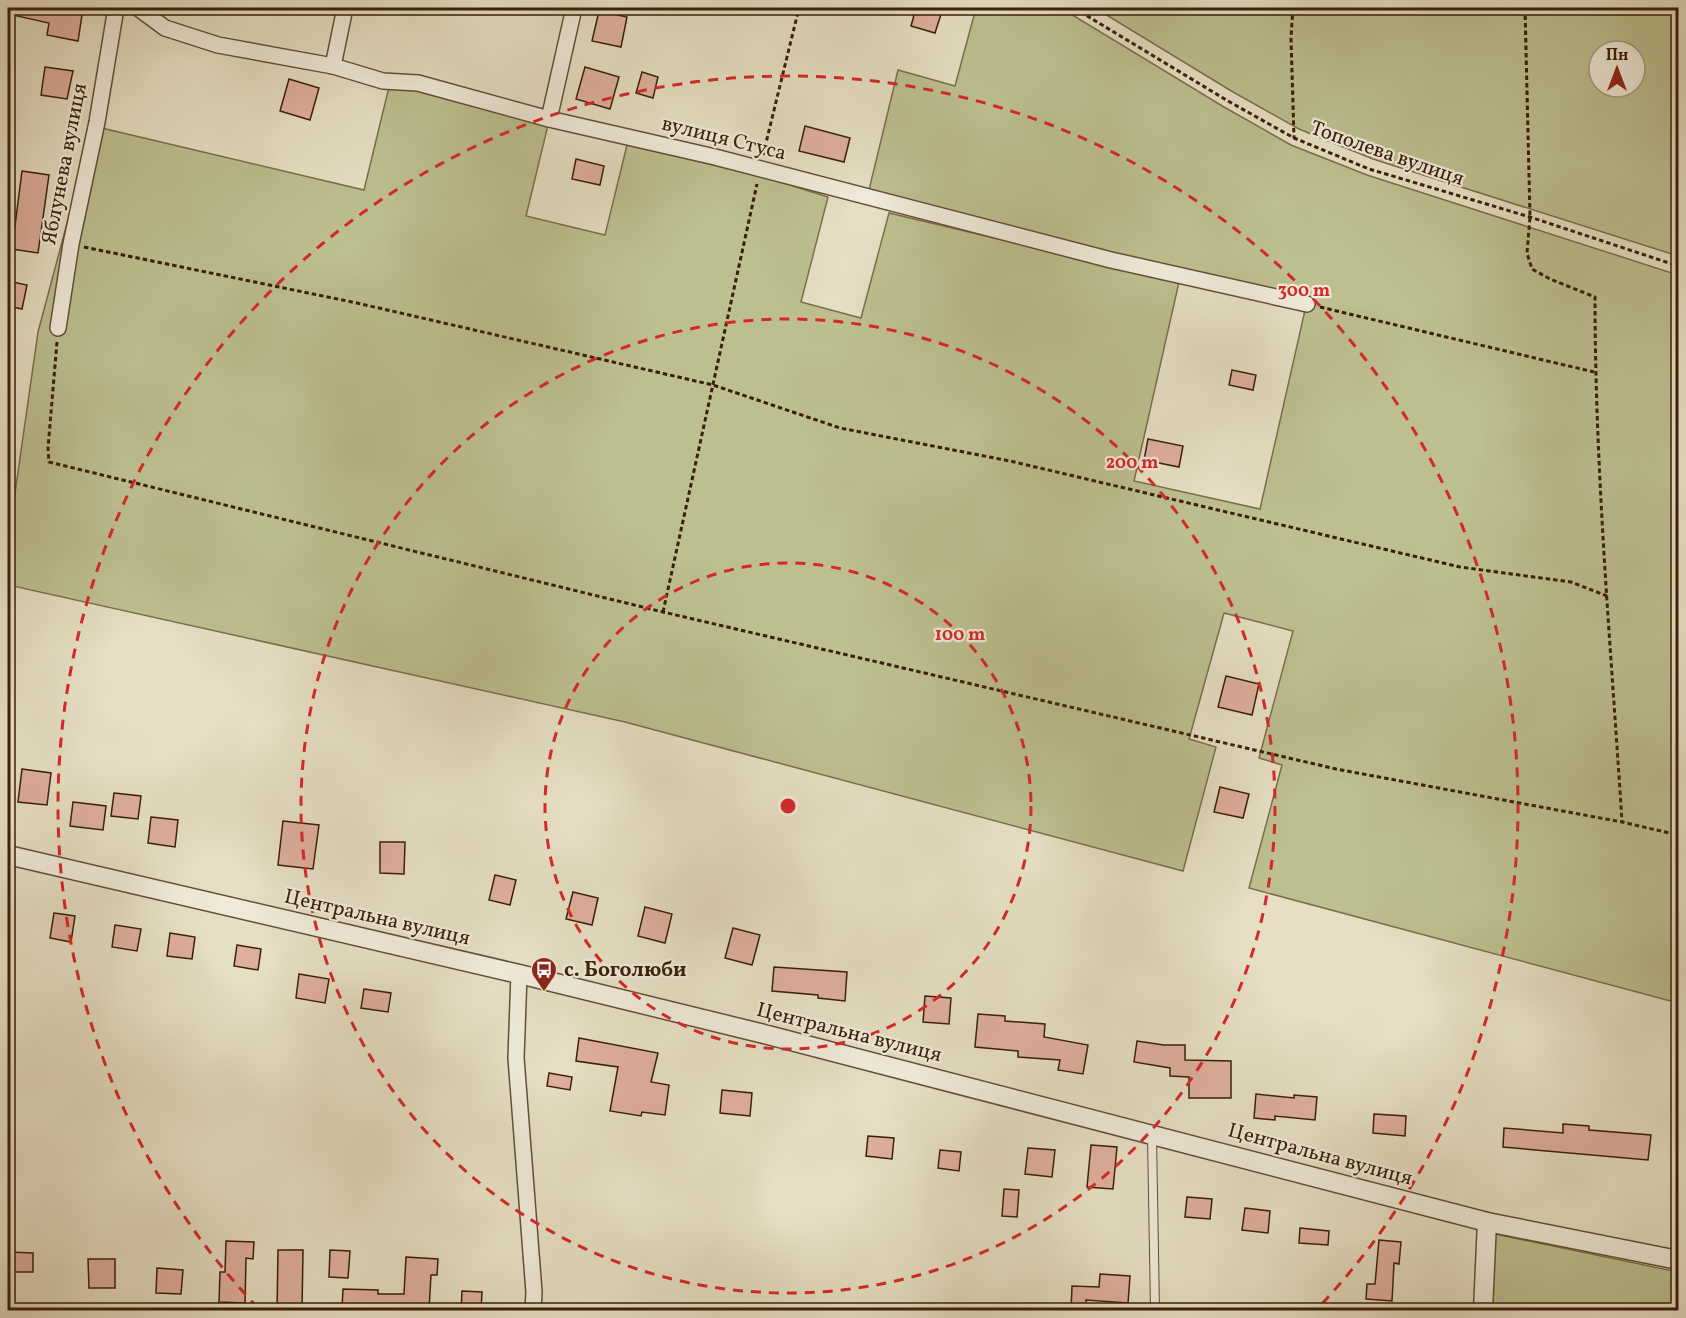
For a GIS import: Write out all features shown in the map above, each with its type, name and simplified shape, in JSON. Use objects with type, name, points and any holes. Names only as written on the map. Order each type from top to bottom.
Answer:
[{"type":"street","name":"Яблунева вулиця","points":[[58,328],[70,244],[97,122],[116,8]]},
{"type":"street","name":"вулиця Стуса","points":[[138,8],[165,28],[218,45],[333,66],[383,81],[418,83],[549,119],[760,168],[1111,260],[1307,304]]},
{"type":"street","points":[[333,66],[345,8]]},
{"type":"street","points":[[549,119],[574,8]]},
{"type":"street","name":"Центральна вулиця","points":[[8,855],[771,1035],[1487,1222],[1678,1260]]},
{"type":"street","points":[[519,974],[516,1058],[534,1292],[533,1311]]},
{"type":"street","points":[[1483,1311],[1487,1222]]},
{"type":"lane","points":[[1152,1135],[1155,1311]]},
{"type":"path","points":[[663,612],[760,168],[799,8]]},
{"type":"path","name":"Тополева вулиця","points":[[1074,8],[1294,138],[1369,169],[1530,217],[1678,266]]},
{"type":"path","points":[[1293,8],[1291,38],[1294,138]]},
{"type":"path","points":[[1525,8],[1530,217],[1527,253],[1532,269],[1550,279],[1595,297],[1595,373],[1622,822]]},
{"type":"path","points":[[70,244],[357,303],[713,385],[840,428],[1011,461],[1460,567],[1571,582],[1607,596]]},
{"type":"path","points":[[1307,304],[1595,373]]},
{"type":"path","points":[[58,328],[48,448],[49,462],[663,612],[1336,769],[1622,822],[1678,836]]},
{"type":"green space","points":[[976,8],[1061,8],[1291,145],[1367,175],[1678,275],[1678,1003],[1249,888],[1282,765],[1259,758],[1293,631],[1224,613],[1189,739],[1216,747],[1183,871],[625,722],[8,585],[8,542],[38,332],[93,126],[364,190],[389,87],[417,89],[548,125],[526,216],[605,235],[627,145],[758,175],[828,197],[801,302],[861,318],[889,213],[1179,282],[1134,481],[1260,509],[1308,297],[1112,253],[869,190],[898,70],[955,86]]},
{"type":"green space","points":[[1095,8],[1678,8],[1678,256],[1373,159],[1299,129],[1233,92]]},
{"type":"green space","points":[[1495,1234],[1678,1272],[1678,1310],[1492,1310]]},
{"type":"building","points":[[8,8],[42,8],[82,15],[78,41],[47,35],[49,23],[8,14]]},
{"type":"building","points":[[916,8],[943,8],[935,33],[911,26]]},
{"type":"building","points":[[599,11],[627,17],[621,47],[592,41]]},
{"type":"building","points":[[45,67],[73,71],[67,99],[41,95]]},
{"type":"building","points":[[585,67],[619,77],[610,109],[576,99]]},
{"type":"building","points":[[642,72],[658,77],[653,98],[636,93]]},
{"type":"building","points":[[289,79],[319,88],[310,120],[280,111]]},
{"type":"building","points":[[805,126],[850,138],[844,162],[799,151]]},
{"type":"building","points":[[576,159],[604,166],[600,185],[572,179]]},
{"type":"building","points":[[22,171],[49,175],[38,253],[12,249]]},
{"type":"building","points":[[8,281],[27,285],[22,309],[8,306]]},
{"type":"building","points":[[1232,370],[1256,375],[1253,390],[1229,385]]},
{"type":"building","points":[[1148,439],[1183,446],[1179,467],[1144,460]]},
{"type":"building","points":[[1226,676],[1259,684],[1252,715],[1218,707]]},
{"type":"building","points":[[22,769],[51,773],[47,805],[18,802]]},
{"type":"building","points":[[1220,787],[1249,794],[1243,818],[1214,812]]},
{"type":"building","points":[[114,793],[141,796],[138,819],[111,816]]},
{"type":"building","points":[[73,802],[106,806],[103,830],[70,826]]},
{"type":"building","points":[[151,817],[178,820],[175,847],[148,843]]},
{"type":"building","points":[[283,821],[319,825],[313,869],[278,865]]},
{"type":"building","points":[[380,842],[405,842],[404,874],[380,873]]},
{"type":"building","points":[[495,875],[516,880],[510,905],[489,900]]},
{"type":"building","points":[[573,892],[598,898],[592,925],[566,919]]},
{"type":"building","points":[[645,907],[672,914],[665,943],[638,936]]},
{"type":"building","points":[[54,913],[75,916],[71,942],[50,938]]},
{"type":"building","points":[[115,925],[141,929],[137,951],[112,947]]},
{"type":"building","points":[[733,928],[760,935],[752,965],[725,958]]},
{"type":"building","points":[[170,933],[195,937],[192,959],[167,956]]},
{"type":"building","points":[[237,945],[261,949],[258,970],[234,966]]},
{"type":"building","points":[[774,967],[847,972],[845,1001],[818,998],[818,995],[772,991]]},
{"type":"building","points":[[299,974],[329,979],[325,1003],[296,998]]},
{"type":"building","points":[[364,989],[391,993],[388,1012],[361,1008]]},
{"type":"building","points":[[925,996],[951,998],[949,1024],[923,1022]]},
{"type":"building","points":[[978,1014],[1005,1016],[1005,1021],[1045,1024],[1044,1037],[1088,1045],[1083,1074],[1058,1070],[1060,1060],[1018,1057],[1018,1051],[975,1047]]},
{"type":"building","points":[[579,1038],[658,1053],[651,1082],[669,1085],[665,1115],[642,1112],[641,1116],[610,1111],[618,1067],[576,1061]]},
{"type":"building","points":[[1137,1041],[1185,1045],[1185,1060],[1231,1061],[1231,1098],[1189,1098],[1189,1077],[1170,1076],[1170,1068],[1134,1062]]},
{"type":"building","points":[[549,1073],[572,1077],[570,1090],[547,1086]]},
{"type":"building","points":[[722,1090],[752,1093],[750,1116],[720,1113]]},
{"type":"building","points":[[1256,1094],[1294,1098],[1294,1095],[1317,1097],[1315,1120],[1275,1116],[1275,1120],[1254,1118]]},
{"type":"building","points":[[1374,1114],[1406,1116],[1405,1136],[1373,1133]]},
{"type":"building","points":[[1563,1124],[1589,1126],[1589,1130],[1651,1135],[1648,1160],[1503,1147],[1504,1128],[1563,1133]]},
{"type":"building","points":[[868,1136],[894,1138],[892,1159],[866,1156]]},
{"type":"building","points":[[1091,1145],[1117,1147],[1113,1189],[1087,1187]]},
{"type":"building","points":[[1028,1148],[1055,1150],[1052,1177],[1025,1174]]},
{"type":"building","points":[[940,1150],[961,1152],[959,1171],[938,1168]]},
{"type":"building","points":[[1004,1189],[1019,1190],[1017,1217],[1002,1216]]},
{"type":"building","points":[[1187,1197],[1212,1199],[1210,1219],[1185,1217]]},
{"type":"building","points":[[1245,1208],[1270,1211],[1268,1233],[1242,1230]]},
{"type":"building","points":[[1300,1228],[1329,1231],[1328,1245],[1299,1243]]},
{"type":"building","points":[[1379,1240],[1401,1242],[1399,1264],[1394,1263],[1392,1301],[1366,1299],[1367,1284],[1375,1284]]},
{"type":"building","points":[[226,1241],[254,1242],[253,1259],[246,1258],[245,1303],[219,1302],[220,1272],[225,1272]]},
{"type":"building","points":[[278,1250],[303,1250],[302,1311],[277,1311]]},
{"type":"building","points":[[330,1250],[350,1251],[348,1278],[329,1277]]},
{"type":"building","points":[[8,1252],[33,1253],[33,1272],[8,1272]]},
{"type":"building","points":[[406,1257],[438,1259],[437,1275],[431,1275],[429,1310],[342,1308],[343,1289],[378,1290],[378,1294],[404,1294]]},
{"type":"building","points":[[88,1259],[115,1259],[115,1288],[89,1288]]},
{"type":"building","points":[[157,1268],[183,1270],[181,1294],[156,1293]]},
{"type":"building","points":[[1100,1274],[1130,1276],[1128,1303],[1086,1300],[1086,1311],[1071,1311],[1072,1286],[1099,1287]]},
{"type":"building","points":[[462,1291],[482,1292],[481,1311],[461,1311]]},
{"type":"place","name":"с. Боголюби","points":[[544,993]]}]
